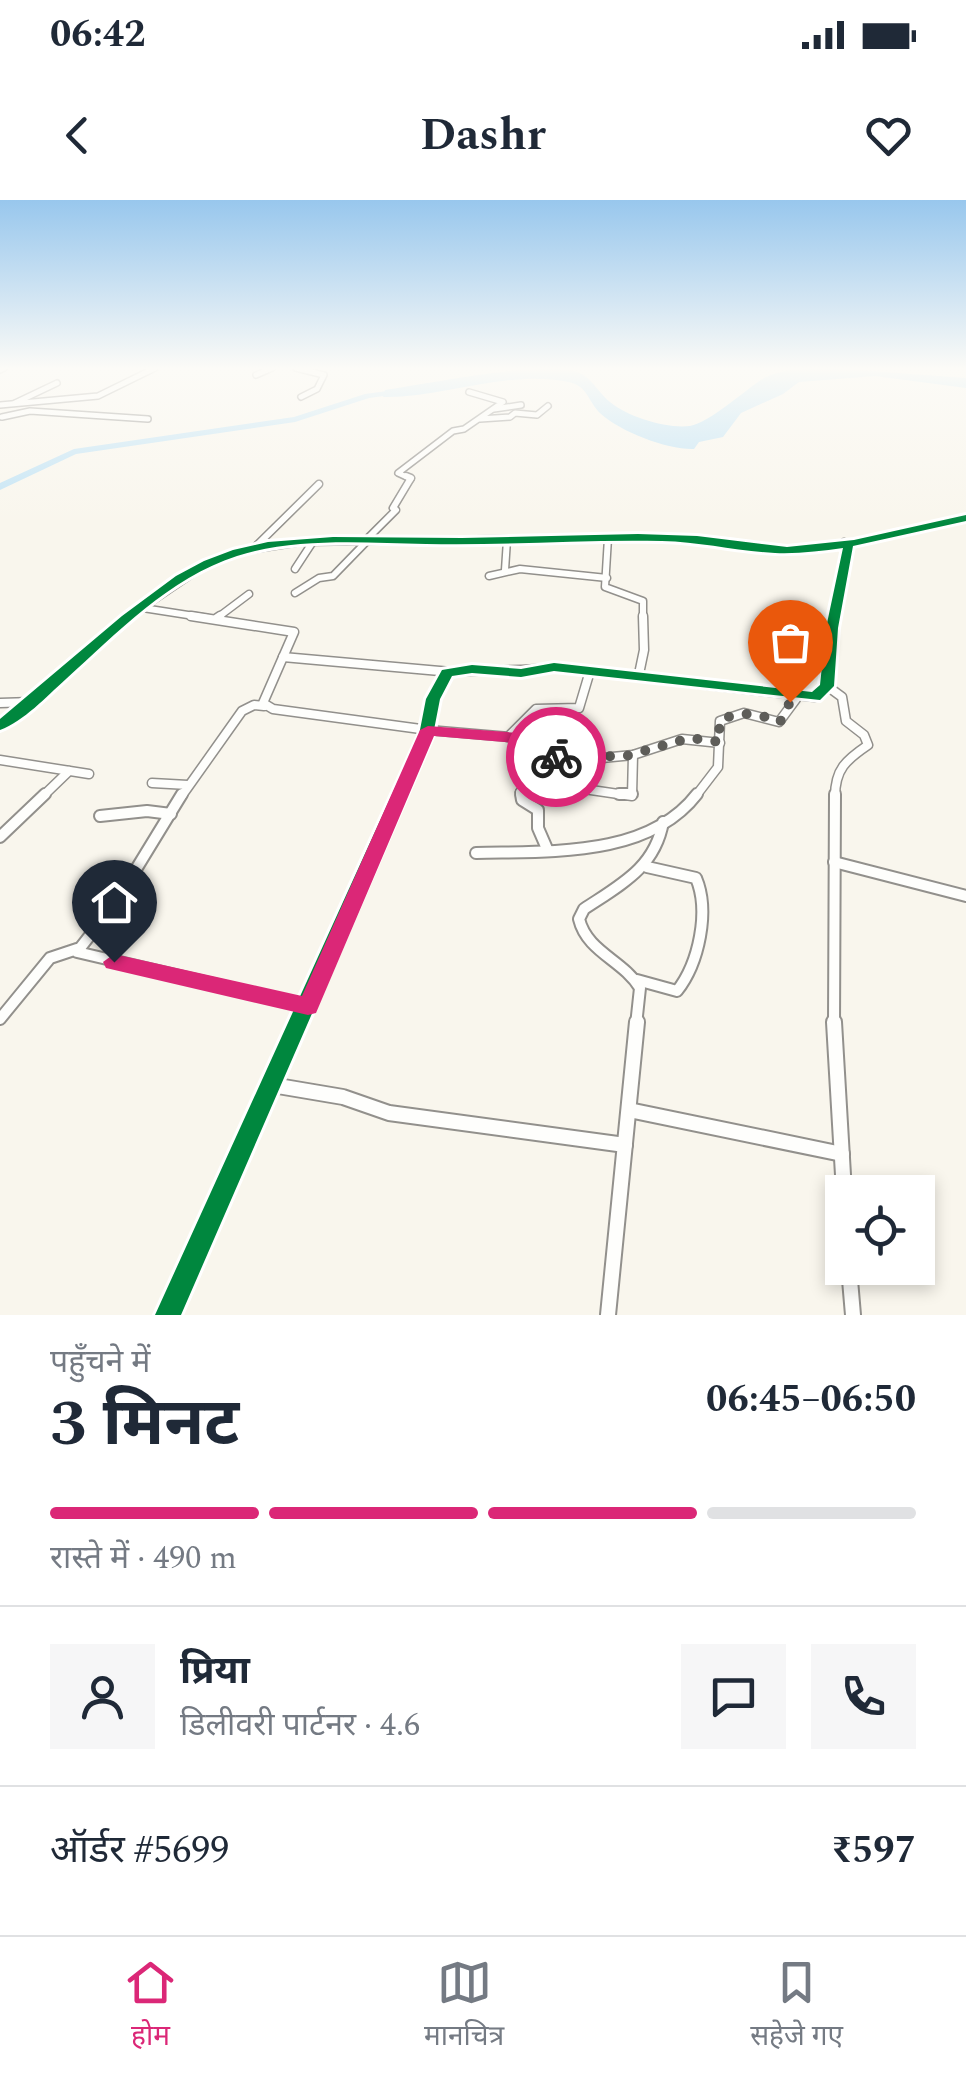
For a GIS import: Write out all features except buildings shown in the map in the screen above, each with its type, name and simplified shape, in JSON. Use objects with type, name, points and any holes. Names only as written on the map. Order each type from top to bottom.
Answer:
[{"type":"street","points":[[295,594],[319,578],[334,576],[394,514],[398,495],[411,478],[398,473],[454,431],[478,420]]},
{"type":"street","points":[[253,548],[319,484]]},
{"type":"street","points":[[0,726],[35,701],[78,657],[202,566],[253,548],[369,539],[698,539],[782,550],[846,544],[966,518]]},
{"type":"street","points":[[608,539],[604,587],[643,600],[644,650],[639,674]]},
{"type":"street","points":[[505,570],[507,541]]},
{"type":"street","points":[[295,569],[311,544]]},
{"type":"street","points":[[283,657],[450,672],[484,669],[520,673],[549,666],[639,674],[799,698],[820,695],[826,686],[846,544]]},
{"type":"street","points":[[489,576],[505,570],[607,578]]},
{"type":"street","points":[[216,618],[249,594]]},
{"type":"street","points":[[147,609],[292,630],[294,637],[264,706]]},
{"type":"street","points":[[508,737],[536,708],[579,708],[590,671]]},
{"type":"street","points":[[168,1315],[428,730],[433,699],[450,672]]},
{"type":"street","points":[[826,686],[842,697],[846,721],[864,735],[868,745],[853,752],[836,772],[834,1071],[843,1175]]},
{"type":"street","points":[[476,854],[564,852],[610,846],[663,822],[694,799],[718,767],[719,722],[723,718],[744,713],[780,722],[789,704],[799,698]]},
{"type":"street","points":[[0,704],[35,701]]},
{"type":"street","points":[[0,1019],[50,958],[77,950],[116,902],[188,785],[217,751],[242,711],[254,705],[536,741],[541,753],[552,756],[602,758],[633,754],[682,739],[720,742]]},
{"type":"street","points":[[548,850],[538,828],[538,810],[522,800],[520,792],[543,782],[632,796],[633,754]]},
{"type":"street","points":[[0,760],[89,774]]},
{"type":"street","points":[[0,837],[69,771]]},
{"type":"street","points":[[152,782],[188,785]]},
{"type":"street","points":[[100,816],[147,811],[171,814]]},
{"type":"street","points":[[647,867],[696,878],[702,890],[702,918],[692,963],[677,992],[638,980],[585,938],[578,919],[584,909],[647,867],[659,844],[663,822]]},
{"type":"street","points":[[834,862],[966,896]]},
{"type":"street","points":[[77,950],[80,954],[308,1006]]},
{"type":"street","points":[[608,1315],[641,994],[638,980]]},
{"type":"street","points":[[272,1086],[343,1098],[389,1114],[625,1146]]},
{"type":"street","points":[[629,1110],[842,1154]]},
{"type":"street","points":[[851,1285],[853,1315]]},
{"type":"water","points":[[610,420],[647,420],[681,426],[704,420],[736,420],[723,437],[699,442],[694,449],[683,449],[632,433]]},
{"type":"waterway","points":[[0,487],[74,452],[288,420]]},
{"type":"cycle path","points":[[0,726],[153,597],[208,563],[237,552],[333,540],[638,537],[697,539],[764,549],[809,549],[966,518]]},
{"type":"cycle path","points":[[168,1315],[426,735],[433,699],[447,673],[472,669],[521,673],[554,667],[815,697],[827,686],[832,628],[849,548],[844,542]]},
{"type":"way so far","points":[[556,757],[626,756],[690,738],[720,742],[719,722],[723,718],[744,713],[769,716],[780,722],[790,702]]},
{"type":"route","points":[[114,962],[308,1006],[428,730],[532,739],[538,742],[541,753],[556,757]]}]
